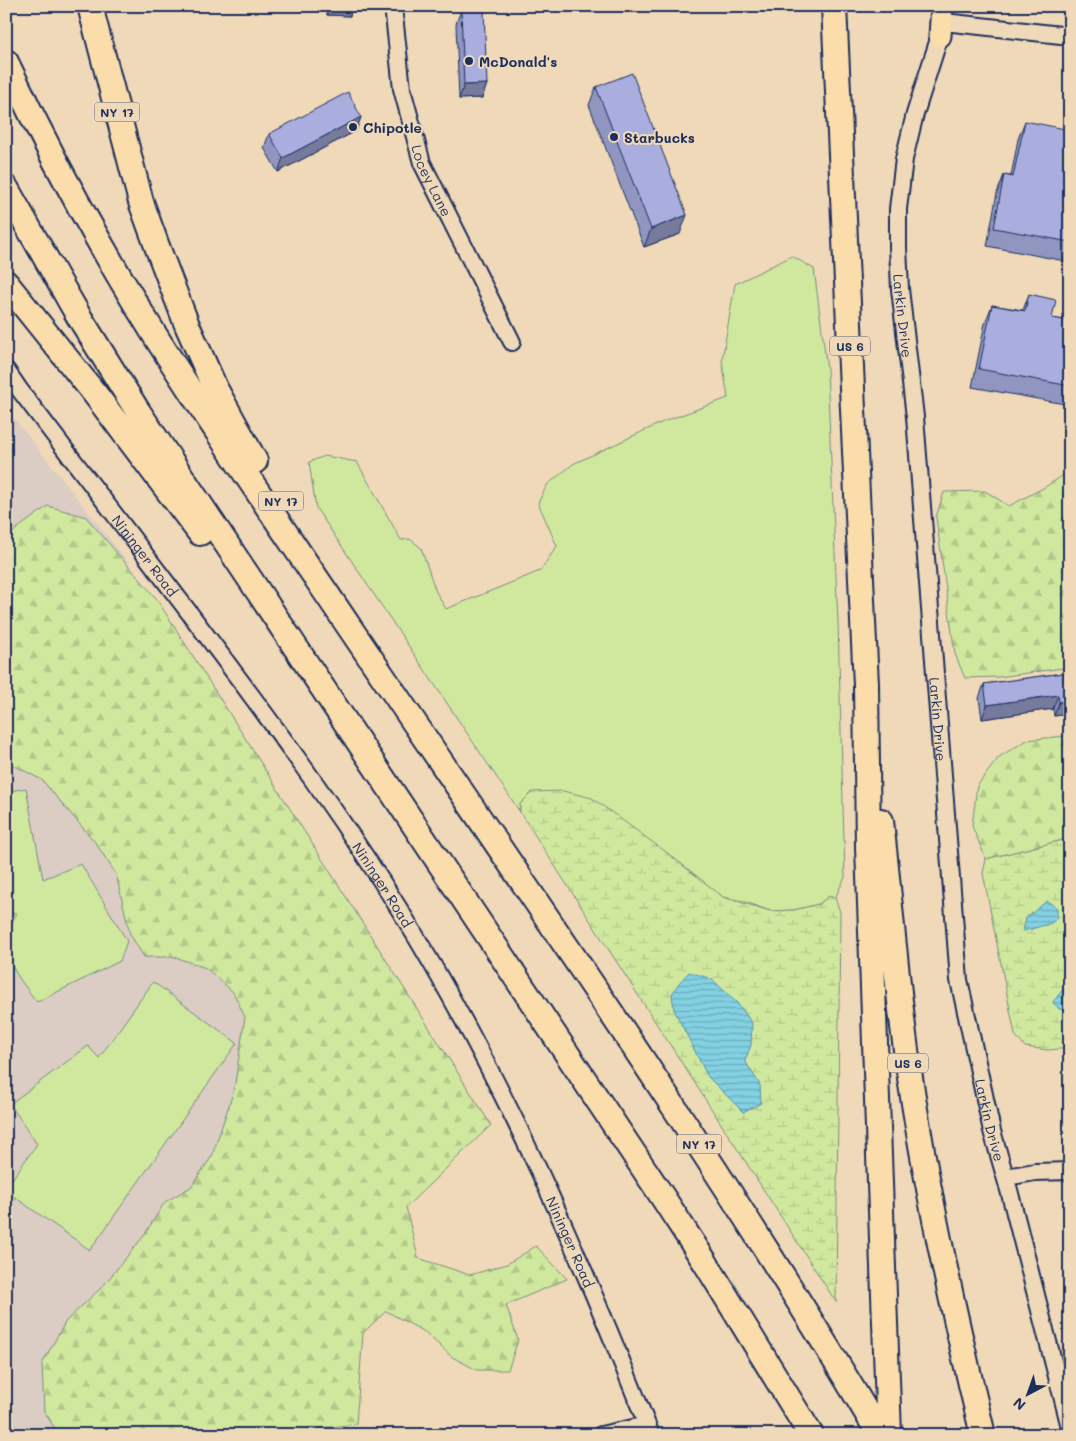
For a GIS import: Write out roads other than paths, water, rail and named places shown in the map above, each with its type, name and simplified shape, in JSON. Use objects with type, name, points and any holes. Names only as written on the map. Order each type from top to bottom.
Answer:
[{"type":"highway","name":"US 6","points":[[834,6],[866,685],[868,857],[889,1435]]},
{"type":"highway","name":"NY 17","points":[[90,12],[141,202],[167,274],[201,358],[240,436],[307,540],[381,673],[714,1168],[806,1313],[880,1435]]},
{"type":"highway","points":[[6,62],[33,118],[88,221],[146,321],[205,413],[381,673]]},
{"type":"highway","points":[[6,188],[50,268],[106,362],[172,464],[660,1193],[705,1262],[811,1435]]},
{"type":"highway","points":[[6,283],[101,401],[228,571],[297,650]]},
{"type":"highway","name":"US 6","points":[[866,685],[899,994],[909,1069],[956,1321],[983,1435]]},
{"type":"street","name":"Locey Lane","points":[[393,6],[402,89],[422,163],[512,342]]},
{"type":"street","name":"Larkin Drive","points":[[950,6],[942,22],[902,168],[898,209],[900,289],[915,417],[959,980],[992,1131],[1006,1177],[1070,1427]]},
{"type":"street","points":[[942,22],[1070,36]]},
{"type":"street","name":"Nininger Road","points":[[6,370],[278,731],[340,818],[402,914],[475,1043],[545,1182],[587,1278],[649,1430]]},
{"type":"street","name":"Nininger Road","points":[[6,377],[19,389]]},
{"type":"street","points":[[1006,1177],[1035,1172],[1070,1171]]},
{"type":"street","points":[[601,1435],[649,1430]]},
{"type":"water","points":[[1047,901],[1057,908],[1057,917],[1052,923],[1023,931],[1026,918]]},
{"type":"water","points":[[689,972],[712,979],[738,1004],[752,1023],[751,1045],[745,1061],[760,1085],[761,1103],[743,1112],[708,1077],[674,1010],[672,994]]},
{"type":"water","points":[[1064,988],[1070,989],[1070,1011],[1059,1009],[1053,1002]]},
{"type":"place","name":"McDonald's","points":[[469,61]]},
{"type":"place","name":"Chipotle","points":[[353,127]]},
{"type":"place","name":"Starbucks","points":[[614,137]]}]
